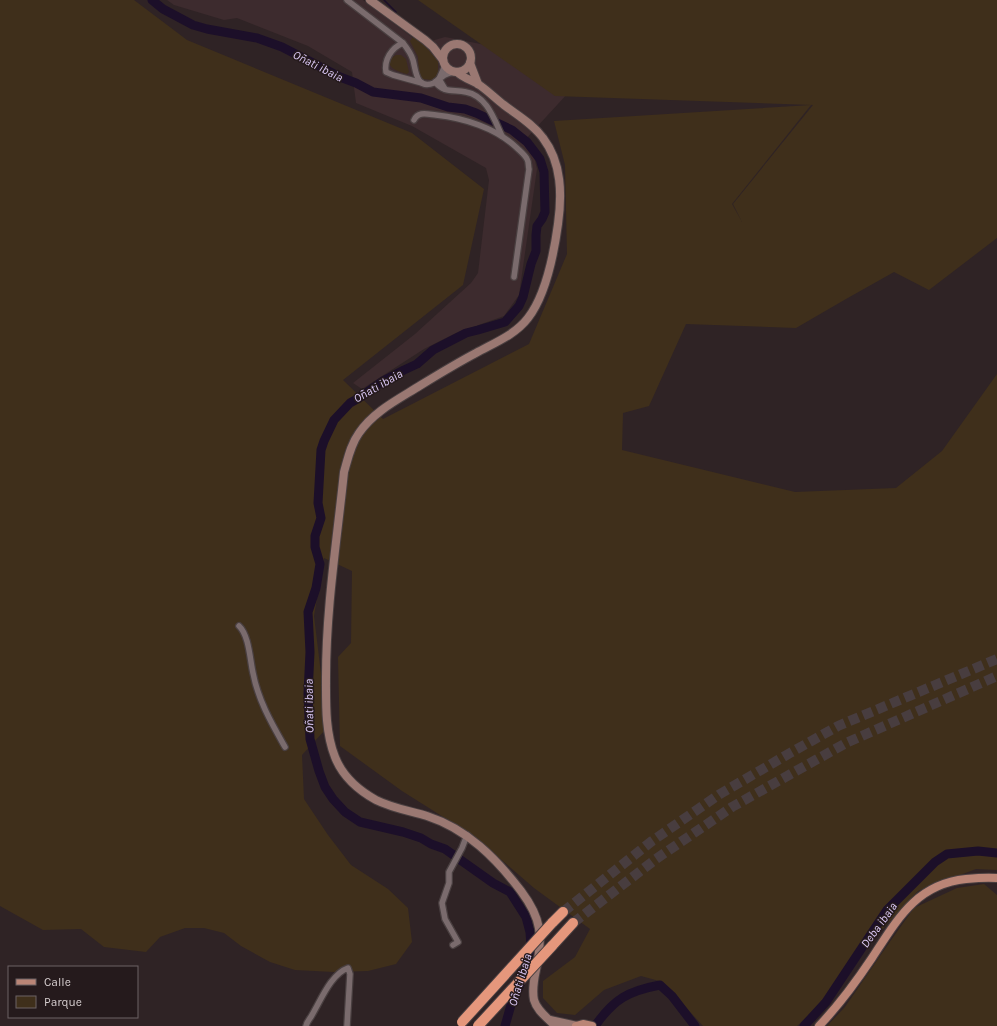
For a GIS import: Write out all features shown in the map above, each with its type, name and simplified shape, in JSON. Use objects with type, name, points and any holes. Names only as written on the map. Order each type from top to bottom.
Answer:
[{"type":"highway","points":[[461,1024],[563,912]]},
{"type":"highway","points":[[478,1026],[574,923]]},
{"type":"main road","points":[[370,0],[433,47],[447,68],[478,84],[535,129],[553,154],[557,166],[560,205],[555,245],[550,264],[537,303],[532,313],[519,328],[386,407],[367,423],[354,442],[344,472],[339,530],[327,630],[327,727],[334,755],[344,772],[355,786],[378,801],[428,816],[447,824],[467,835],[499,864],[531,906],[539,925],[540,947],[533,992],[534,1000],[542,1013],[552,1023],[577,1026],[590,1025]]},
{"type":"main road","points":[[425,40],[441,44],[458,44],[464,46],[470,54],[470,63],[478,84]]},
{"type":"main road","points":[[443,62],[444,51],[449,46],[453,45]]},
{"type":"main road","points":[[455,72],[466,69],[470,63]]},
{"type":"main road","points":[[819,1026],[848,992],[900,916],[920,896],[947,883],[974,878],[997,878]]},
{"type":"street","points":[[347,0],[403,43],[413,59],[416,77],[423,83]]},
{"type":"street","points":[[403,43],[389,55],[386,61],[386,72],[429,84],[437,81],[446,74],[455,72]]},
{"type":"street","points":[[437,81],[444,68],[443,62]]},
{"type":"street","points":[[437,81],[445,90],[474,94],[492,114],[502,136]]},
{"type":"street","points":[[414,120],[419,114],[463,119],[510,141],[528,160],[529,168],[514,277]]},
{"type":"street","points":[[239,626],[243,630],[246,638],[252,673],[261,700],[275,730],[286,747]]},
{"type":"street","points":[[453,945],[458,942],[445,919],[442,903],[449,883],[448,872],[462,848],[467,835]]},
{"type":"street","points":[[306,1026],[323,994],[335,977],[343,969],[348,968],[350,974],[347,1026]]},
{"type":"shaded area","points":[[167,0],[363,0],[421,44],[445,37],[506,49],[569,92],[523,142],[534,157],[537,169],[519,295],[504,316],[456,333],[424,349],[362,389],[353,383],[415,334],[471,283],[478,273],[489,180],[486,168],[412,126],[356,103],[352,72],[308,46],[237,18],[224,20],[174,5]]},
{"type":"green space","points":[[0,0],[134,0],[187,40],[412,133],[484,189],[463,285],[343,380],[383,419],[529,344],[567,254],[565,165],[554,121],[811,105],[732,204],[742,222],[733,204],[813,105],[555,96],[418,0],[997,0],[997,238],[929,290],[894,272],[796,328],[686,324],[649,406],[623,413],[622,450],[795,492],[896,488],[942,451],[997,374],[997,870],[976,869],[918,891],[879,933],[814,1010],[797,1026],[703,1026],[663,982],[641,976],[604,990],[575,1015],[557,1013],[543,998],[543,981],[575,957],[590,929],[534,888],[475,837],[402,791],[340,746],[338,657],[351,643],[352,571],[324,558],[314,616],[323,690],[325,730],[302,755],[304,799],[328,835],[351,865],[388,889],[408,908],[412,942],[396,964],[368,971],[334,972],[295,970],[270,962],[241,946],[224,933],[204,928],[185,928],[160,937],[146,952],[104,947],[81,929],[43,930],[0,906]]},
{"type":"green space","points":[[413,37],[424,45],[438,61],[438,75],[432,80],[423,79],[418,73],[418,57],[410,41]]},
{"type":"green space","points":[[396,55],[401,55],[406,59],[409,72],[407,74],[395,70],[390,65],[390,62]]},
{"type":"green space","points":[[984,884],[997,895],[997,1026],[827,1026],[845,1007],[914,908],[957,888]]},
{"type":"waterway","name":"Oñati ibaia","points":[[152,0],[163,9],[193,25],[257,38],[282,47],[373,92],[421,98],[448,107],[465,109],[476,113],[512,130],[527,142],[540,159],[544,172],[545,212],[537,226],[536,251],[519,306],[505,322],[466,333],[433,350],[417,364],[383,381],[350,403],[334,420],[321,450],[318,503],[321,518],[315,536],[315,547],[320,564],[316,588],[308,612],[310,652],[308,694],[310,739],[325,787],[333,799],[345,812],[360,822],[403,832],[445,849],[493,883],[510,892],[526,917],[530,932],[531,947],[523,978],[511,1005],[505,1026]]},
{"type":"waterway","points":[[384,0],[396,12]]},
{"type":"waterway","name":"Deba ibaia","points":[[804,1026],[826,1002],[887,910],[935,862],[947,854],[978,851],[997,853]]},
{"type":"waterway","name":"Deba ibaia","points":[[595,1026],[615,1003],[630,993],[660,985],[672,996],[695,1026]]},
{"type":"tunnel","points":[[563,912],[652,841],[720,794],[790,753],[838,726],[997,659]]},
{"type":"tunnel","points":[[573,923],[656,859],[732,807],[846,743],[997,676]]}]
